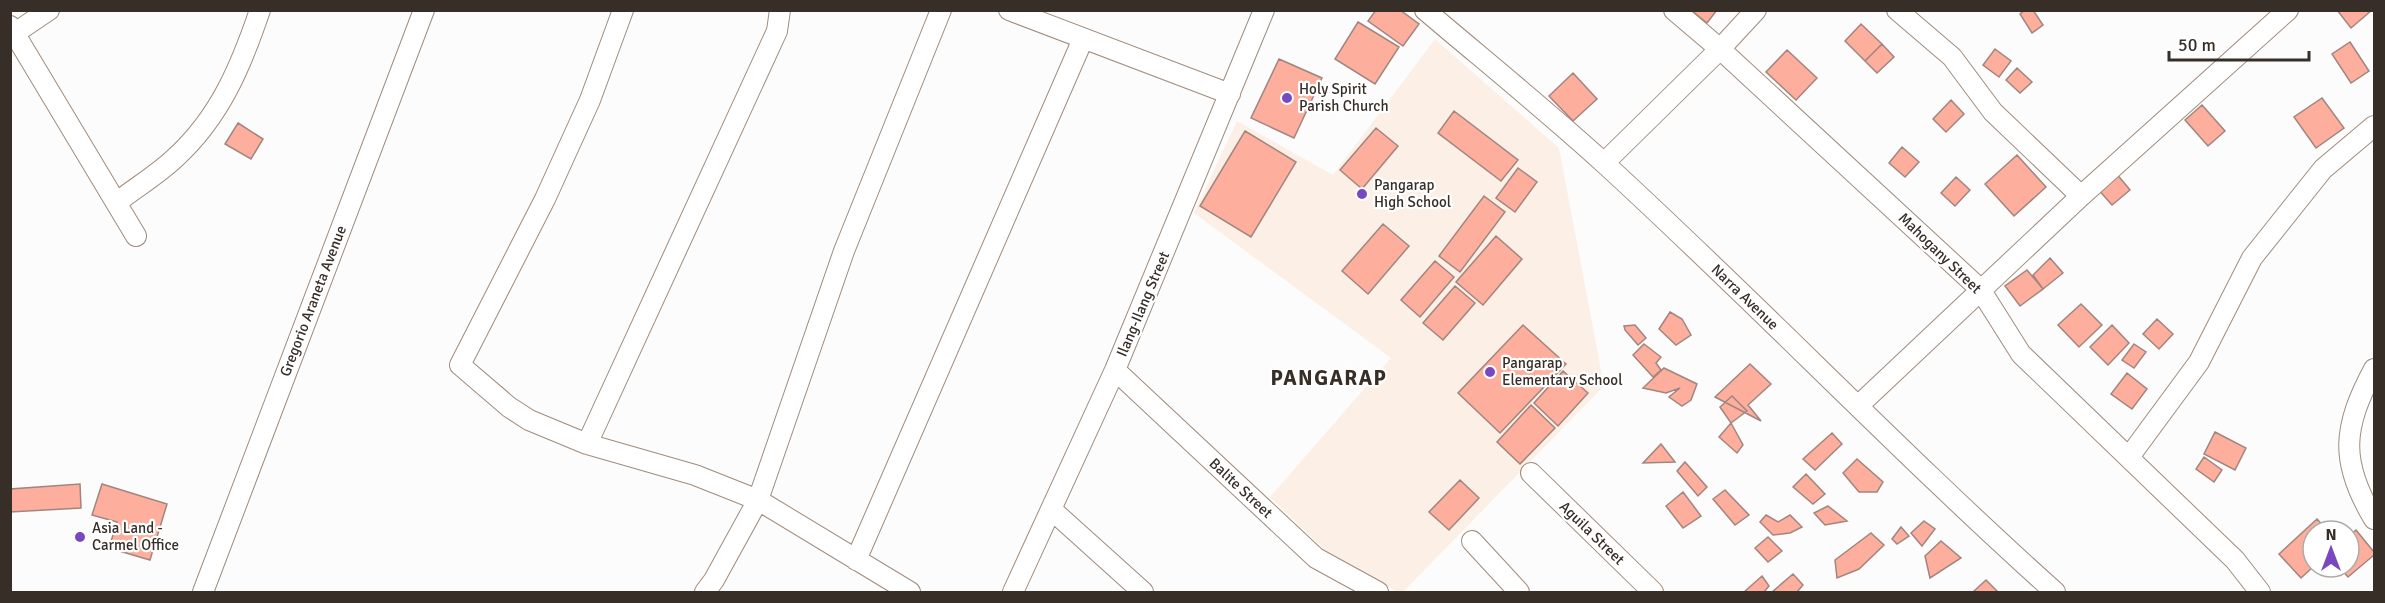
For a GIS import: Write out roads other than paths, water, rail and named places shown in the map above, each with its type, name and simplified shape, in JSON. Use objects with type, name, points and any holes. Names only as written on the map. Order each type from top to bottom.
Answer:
[{"type":"street","points":[[48,10],[13,29],[136,236]]},
{"type":"street","points":[[116,203],[174,159],[201,131],[223,100],[242,62],[260,10]]},
{"type":"street","name":"Gregorio Araneta Avenue","points":[[202,592],[424,10]]},
{"type":"street","points":[[623,10],[590,100],[545,199],[460,365],[509,407],[529,420],[587,444],[695,476],[758,500],[910,592]]},
{"type":"street","points":[[587,444],[777,31],[780,10]]},
{"type":"street","points":[[705,592],[714,580],[758,500],[844,251],[941,10]]},
{"type":"street","points":[[1009,10],[1230,94]]},
{"type":"street","name":"Ilang-Ilang Street","points":[[1013,592],[1115,370],[1264,10]]},
{"type":"street","name":"Narra Avenue","points":[[1425,10],[1604,163],[1859,405],[1964,511],[2055,592]]},
{"type":"street","name":"Mahogany Street","points":[[1674,10],[1720,49],[1980,289],[2021,354],[2235,560],[2260,592]]},
{"type":"street","points":[[1604,163],[1720,49],[1756,10]]},
{"type":"street","points":[[1897,10],[1952,57],[1993,112],[2081,196]]},
{"type":"street","points":[[1859,405],[2081,196],[2288,10]]},
{"type":"street","points":[[856,560],[1083,39]]},
{"type":"street","points":[[2129,457],[2199,362],[2252,258],[2323,169],[2374,126]]},
{"type":"street","points":[[2374,369],[2350,425],[2348,453],[2354,477],[2374,519]]},
{"type":"street","name":"Balite Street","points":[[1115,370],[1316,558],[1378,592]]},
{"type":"street","name":"Aguila Street","points":[[1531,473],[1653,592]]},
{"type":"street","points":[[1052,510],[1143,592]]},
{"type":"street","points":[[1472,541],[1519,592]]},
{"type":"place","name":"Holy Spirit Parish Church","points":[[1287,98]]},
{"type":"place","name":"Pangarap High School","points":[[1362,194]]},
{"type":"place","name":"Pangarap Elementary School","points":[[1490,372]]},
{"type":"place","name":"Asia Land - Carmel Office","points":[[80,537]]},
{"type":"district","name":"PANGARAP","points":[[1329,378]]}]
